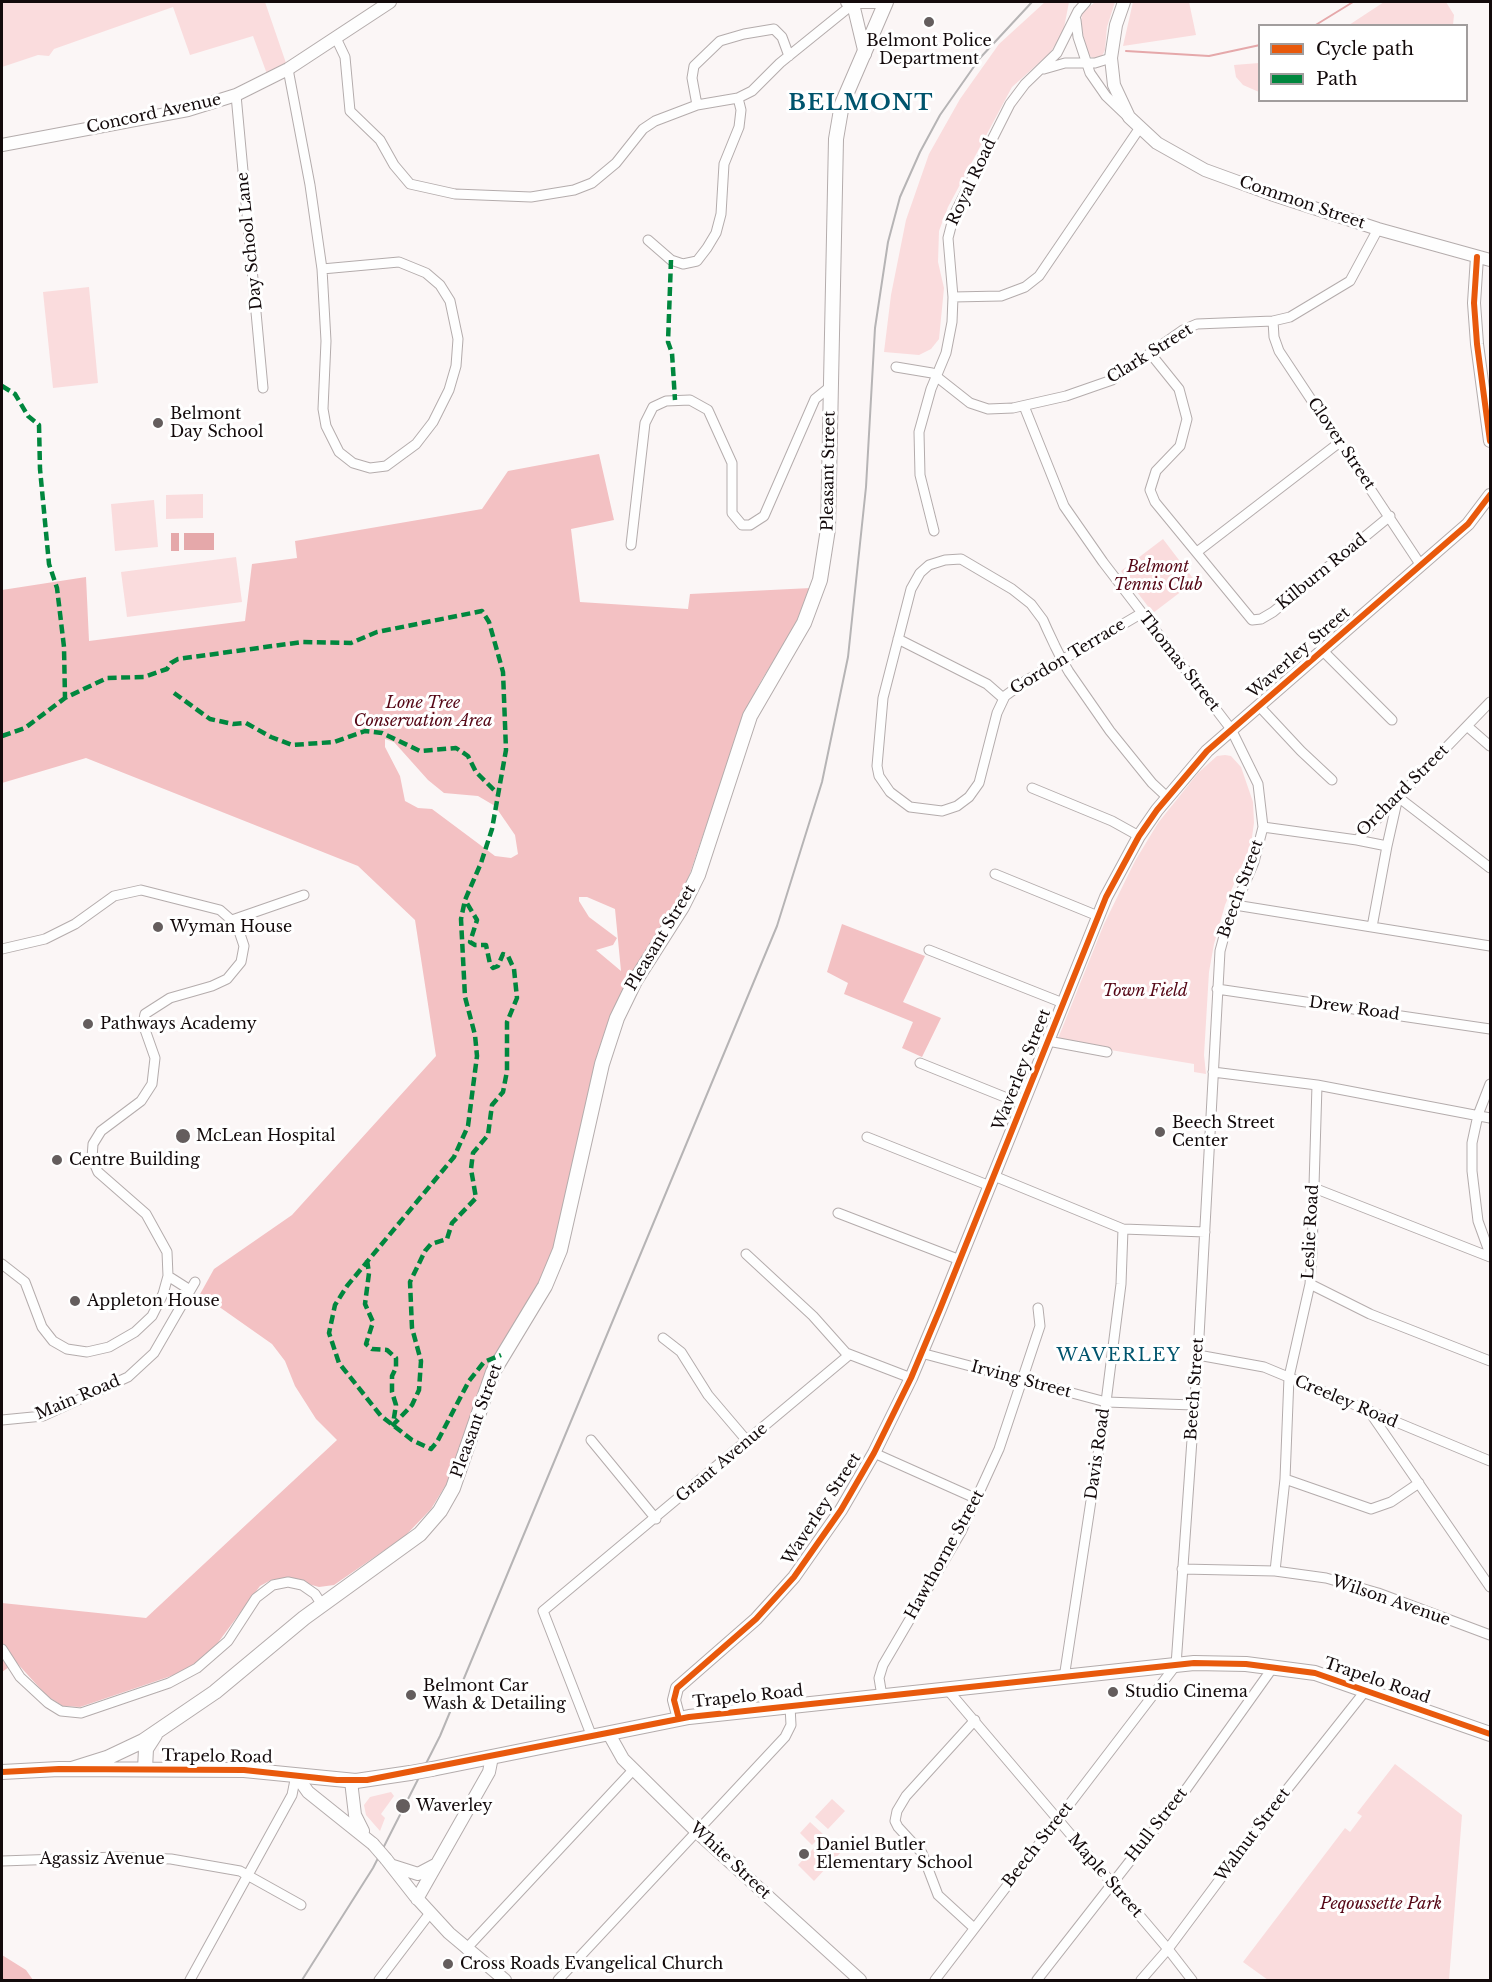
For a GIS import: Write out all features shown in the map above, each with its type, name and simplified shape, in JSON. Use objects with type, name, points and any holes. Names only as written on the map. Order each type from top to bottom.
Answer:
[{"type":"main road","name":"Pleasant Street","points":[[72,1769],[107,1758],[155,1735],[226,1684],[322,1605],[408,1544],[440,1511],[458,1477],[492,1372],[553,1269],[565,1230],[602,1064],[617,1018],[634,981],[673,922],[698,875],[750,716],[804,623],[818,588],[825,562],[827,536],[836,139],[842,104],[886,2]]},
{"type":"main road","name":"Trapelo Road","points":[[2,1772],[72,1769],[244,1770],[351,1781],[432,1769],[679,1719],[1176,1665],[1225,1663],[1274,1666],[1315,1673],[1491,1734]]},
{"type":"main road","points":[[145,1769],[146,1749],[155,1735]]},
{"type":"street","name":"Concord Avenue","points":[[2,145],[189,110],[236,95],[288,69],[390,2]]},
{"type":"street","points":[[336,38],[345,57],[350,111],[380,140],[407,181],[418,187],[464,195],[511,198],[574,190],[592,183],[606,172],[636,136],[655,121],[697,105],[738,98],[756,88],[849,3],[876,2]]},
{"type":"street","points":[[1076,15],[1086,2]]},
{"type":"street","name":"Common Street","points":[[1124,2],[1116,24],[1111,58],[1114,85],[1129,117]]},
{"type":"street","points":[[849,3],[865,54]]},
{"type":"street","name":"Common Street","points":[[1076,15],[1078,37],[1085,63],[1100,89],[1140,129],[1180,157],[1205,170],[1291,201],[1378,229],[1491,260]]},
{"type":"street","name":"Royal Road","points":[[934,531],[920,475],[918,452],[922,415],[948,345],[953,297],[948,238],[954,215],[977,165],[1011,104],[1025,84],[1040,72],[1062,46],[1076,15]]},
{"type":"street","points":[[697,105],[692,78],[694,66],[720,41],[744,33],[774,29],[782,37],[789,56]]},
{"type":"street","name":"Royal Road","points":[[1040,72],[1065,63],[1085,63],[1111,58]]},
{"type":"street","points":[[288,69],[310,185],[322,269],[326,341],[323,409],[326,426],[339,452],[353,463],[370,468],[386,466],[416,444],[433,422],[449,390],[456,366],[458,339],[450,302],[440,285],[426,273],[399,262],[322,269]]},
{"type":"street","name":"Day School Lane","points":[[236,95],[263,388]]},
{"type":"street","points":[[648,240],[671,260],[683,264],[698,261],[711,244],[721,214],[724,165],[740,122],[738,98]]},
{"type":"street","points":[[953,297],[989,298],[1009,294],[1025,287],[1039,276],[1140,129]]},
{"type":"street","name":"Clark Street","points":[[896,367],[921,370],[936,376],[966,401],[979,407],[996,409],[1024,406],[1103,384],[1183,330],[1197,324],[1273,321],[1290,317],[1350,281],[1378,229]]},
{"type":"street","points":[[1477,257],[1474,303],[1477,344],[1491,441]]},
{"type":"street","name":"Clover Street","points":[[1273,321],[1274,337],[1279,351],[1420,564]]},
{"type":"street","name":"Kilburn Road","points":[[1150,353],[1179,389],[1187,419],[1180,446],[1156,471],[1150,490],[1155,502],[1245,615],[1252,620],[1261,619],[1273,612],[1390,516]]},
{"type":"street","points":[[631,544],[645,423],[653,408],[666,400],[690,400],[708,410],[732,463],[734,519],[742,525],[750,525],[764,516],[815,399],[831,386]]},
{"type":"street","name":"Thomas Street","points":[[1024,406],[1061,500],[1142,614],[1232,729]]},
{"type":"street","points":[[1197,552],[1340,442]]},
{"type":"street","name":"Waverley Street","points":[[679,1719],[674,1700],[677,1688],[756,1619],[794,1577],[841,1510],[874,1453],[910,1378],[960,1260],[1098,916],[1115,878],[1140,836],[1167,797],[1207,751],[1468,524],[1491,495]]},
{"type":"street","points":[[1003,698],[987,684],[898,639],[911,589],[920,573],[939,561],[954,559],[969,562],[1031,604],[1043,620],[1062,660],[1110,731],[1152,783],[1167,797]]},
{"type":"street","name":"Gordon Terrace","points":[[898,639],[883,698],[877,766],[879,776],[890,792],[910,807],[942,811],[957,806],[969,797],[979,783],[1003,698],[1027,680],[1142,614]]},
{"type":"street","points":[[1322,650],[1392,720]]},
{"type":"street","name":"Orchard Street","points":[[1263,827],[1357,840],[1491,702]]},
{"type":"street","points":[[1259,706],[1332,780]]},
{"type":"street","points":[[1467,726],[1491,746]]},
{"type":"street","name":"Beech Street","points":[[935,1980],[1176,1665],[1198,1354],[1220,951],[1235,905],[1254,862],[1263,827],[1258,784],[1232,729]]},
{"type":"street","points":[[1032,788],[1112,821],[1140,836]]},
{"type":"street","points":[[1372,927],[1398,796],[1491,868]]},
{"type":"street","points":[[1357,840],[1387,846]]},
{"type":"street","points":[[994,874],[1098,916]]},
{"type":"street","points":[[2,949],[45,939],[68,928],[119,894],[147,890],[211,906],[232,920],[244,941],[244,952],[239,967],[217,984],[170,999],[145,1014],[143,1024],[155,1058],[155,1075],[150,1089],[136,1105],[101,1131],[92,1149],[93,1163],[101,1175],[139,1206],[156,1229],[168,1258],[168,1276],[155,1310],[135,1332],[109,1347],[80,1351],[62,1347],[49,1336],[39,1322],[28,1287],[2,1264]]},
{"type":"street","points":[[232,920],[304,895]]},
{"type":"street","points":[[1235,905],[1491,946]]},
{"type":"street","points":[[929,950],[1064,1003]]},
{"type":"street","name":"Drew Road","points":[[1217,989],[1491,1029]]},
{"type":"street","points":[[1048,1041],[1107,1052]]},
{"type":"street","points":[[920,1063],[1022,1104]]},
{"type":"street","points":[[1213,1072],[1317,1085],[1491,1118]]},
{"type":"street","points":[[1491,1084],[1478,1115],[1472,1143],[1473,1198],[1491,1256]]},
{"type":"street","name":"Leslie Road","points":[[1275,1571],[1285,1479],[1289,1377],[1310,1284],[1317,1085]]},
{"type":"street","points":[[867,1137],[1123,1229],[1205,1232]]},
{"type":"street","points":[[1314,1188],[1491,1256]]},
{"type":"street","points":[[838,1213],[960,1260]]},
{"type":"street","name":"Davis Road","points":[[1064,1678],[1106,1402],[1121,1284],[1123,1229]]},
{"type":"street","points":[[746,1254],[805,1308],[849,1354],[910,1378]]},
{"type":"street","name":"Main Road","points":[[2,1420],[43,1416],[128,1377],[154,1353],[193,1286],[168,1276]]},
{"type":"street","points":[[1310,1284],[1370,1314],[1491,1361]]},
{"type":"street","name":"Hawthorne Street","points":[[882,1696],[879,1678],[883,1665],[939,1570],[977,1499],[1023,1381],[1040,1326],[1038,1308]]},
{"type":"street","points":[[663,1338],[681,1352],[708,1395],[748,1442]]},
{"type":"street","name":"Irving Street","points":[[921,1353],[1106,1402],[1194,1405]]},
{"type":"street","name":"Grant Avenue","points":[[592,1737],[543,1611],[748,1442],[849,1354]]},
{"type":"street","name":"Creeley Road","points":[[1198,1354],[1241,1361],[1289,1377],[1491,1461]]},
{"type":"street","points":[[1370,1411],[1491,1587]]},
{"type":"street","points":[[591,1440],[656,1519]]},
{"type":"street","points":[[874,1453],[977,1499]]},
{"type":"street","points":[[1285,1479],[1371,1509],[1391,1502],[1419,1484]]},
{"type":"street","name":"Wilson Avenue","points":[[1182,1569],[1275,1571],[1326,1578],[1378,1593],[1491,1635]]},
{"type":"street","points":[[2,1648],[20,1677],[48,1703],[61,1712],[81,1713],[169,1683],[197,1668],[228,1641],[256,1598],[273,1585],[288,1582],[302,1585],[315,1594],[322,1605]]},
{"type":"street","name":"Hull Street","points":[[1036,1980],[1186,1788],[1274,1666]]},
{"type":"street","name":"Maple Street","points":[[947,1689],[1192,1980]]},
{"type":"street","name":"Walnut Street","points":[[1141,1980],[1168,1949],[1285,1792],[1366,1690]]},
{"type":"street","points":[[558,1980],[788,1733],[791,1725],[790,1706]]},
{"type":"street","points":[[974,1928],[938,1894],[922,1852],[898,1827],[896,1817],[906,1797],[975,1720]]},
{"type":"street","name":"White Street","points":[[609,1734],[620,1755],[697,1832],[860,1980]]},
{"type":"street","points":[[417,1899],[489,1772],[492,1757]]},
{"type":"street","points":[[466,1949],[634,1769]]},
{"type":"street","points":[[296,1775],[308,1792],[373,1844]]},
{"type":"street","points":[[190,1980],[292,1795],[296,1775]]},
{"type":"street","points":[[351,1781],[357,1821],[373,1844],[430,1913],[466,1949],[505,1980]]},
{"type":"street","name":"Agassiz Avenue","points":[[2,1860],[155,1857],[247,1874],[301,1905]]},
{"type":"street","points":[[389,1862],[418,1874],[428,1871],[440,1861]]},
{"type":"street","points":[[379,1980],[430,1913]]},
{"type":"green space","points":[[2,2],[265,2],[286,63],[267,74],[253,36],[190,55],[173,7],[54,49],[49,56],[38,55],[2,67]]},
{"type":"green space","points":[[1045,2],[1069,2],[1063,33],[1050,53],[1012,87],[948,207],[939,231],[938,262],[944,288],[939,339],[931,349],[919,355],[884,352],[891,295],[906,220],[929,154],[960,99],[999,44]]},
{"type":"green space","points":[[1095,2],[1115,2],[1107,27],[1105,50],[1102,56],[1094,58],[1089,56],[1081,23],[1082,13]]},
{"type":"green space","points":[[1133,2],[1189,2],[1196,35],[1123,46]]},
{"type":"green space","points":[[1384,2],[1446,2],[1454,15],[1453,24],[1351,24]]},
{"type":"green space","points":[[1258,63],[1258,92],[1243,85],[1236,77],[1234,65]]},
{"type":"green space","points":[[89,287],[98,383],[53,388],[43,292]]},
{"type":"green space","name":"Lone Tree Conservation Area","points":[[599,454],[614,520],[571,529],[580,602],[688,609],[690,594],[811,588],[793,629],[744,714],[684,891],[611,1016],[596,1063],[557,1239],[544,1275],[491,1361],[447,1483],[431,1509],[405,1536],[334,1585],[319,1587],[287,1578],[271,1580],[260,1586],[214,1648],[195,1664],[174,1675],[80,1707],[63,1706],[47,1696],[16,1662],[2,1672],[2,1603],[146,1618],[337,1440],[316,1419],[295,1386],[285,1361],[272,1344],[218,1306],[199,1296],[214,1269],[292,1215],[436,1056],[415,920],[358,866],[86,758],[2,783],[2,590],[86,577],[89,641],[245,621],[252,564],[297,558],[295,541],[482,509],[508,471]],"holes":[[[385,739],[394,742],[428,780],[444,793],[478,796],[495,806],[515,835],[518,854],[511,858],[495,856],[432,809],[418,808],[405,801],[400,776],[385,747]],[[579,897],[587,897],[615,909],[621,971],[596,950],[613,945],[617,938],[589,917]]]},
{"type":"green space","points":[[203,494],[203,518],[166,519],[166,495]]},
{"type":"green space","points":[[154,500],[158,547],[115,551],[111,504]]},
{"type":"green space","name":"Belmont Tennis Club","points":[[1163,539],[1195,581],[1153,613],[1121,571]]},
{"type":"green space","points":[[236,557],[242,602],[127,617],[121,572]]},
{"type":"green space","name":"Town Field","points":[[1217,756],[1231,756],[1241,767],[1253,802],[1254,823],[1251,844],[1225,905],[1214,944],[1209,972],[1204,1055],[1206,1074],[1194,1072],[1194,1064],[1057,1041],[1104,924],[1135,861],[1158,823],[1198,773]]},
{"type":"green space","points":[[842,924],[925,956],[903,1002],[941,1018],[922,1057],[902,1048],[913,1022],[844,994],[848,983],[827,972]]},
{"type":"green space","name":"Peqoussette Park","points":[[1395,1764],[1462,1815],[1449,1980],[1268,1980],[1243,1962],[1345,1828],[1350,1832],[1362,1816],[1357,1813]]},
{"type":"green space","points":[[391,1792],[394,1796],[381,1814],[385,1818],[380,1831],[366,1815],[364,1805],[370,1797]]},
{"type":"green space","points":[[832,1799],[845,1811],[828,1829],[815,1817]]},
{"type":"green space","points":[[810,1822],[823,1834],[812,1845],[800,1833]]},
{"type":"green space","points":[[825,1836],[842,1851],[814,1881],[798,1865]]},
{"type":"green space","points":[[2,1955],[26,1970],[33,1980],[2,1980]]},
{"type":"shaded area","points":[[171,533],[179,533],[179,551],[171,551]]},
{"type":"shaded area","points":[[184,533],[214,533],[214,550],[184,550]]},
{"type":"waterway","points":[[1317,24],[1353,2]]},
{"type":"waterway","points":[[1126,51],[1209,56],[1258,45]]},
{"type":"railway","points":[[302,1980],[373,1868],[440,1736],[777,926],[822,782],[848,657],[866,487],[875,328],[888,242],[900,197],[940,115],[980,58],[1032,2]]},
{"type":"marked path","points":[[671,260],[668,342],[672,353],[675,400]]},
{"type":"marked path","points":[[2,386],[15,394],[28,416],[39,425],[40,469],[49,564],[57,588],[64,647],[65,698]]},
{"type":"marked path","points":[[2,736],[25,728],[65,698],[107,678],[144,677],[167,669],[178,659],[302,642],[351,643],[377,632],[482,611],[489,622],[503,672],[506,750],[492,829],[481,863],[465,900],[461,919],[465,997],[475,1035],[477,1056],[468,1126],[454,1157],[347,1286],[335,1305],[329,1333],[339,1363],[381,1416],[412,1440],[431,1449],[437,1442],[469,1381],[484,1362],[501,1355]]},
{"type":"marked path","points":[[174,693],[210,719],[233,724],[246,723],[271,737],[292,745],[334,742],[365,731],[382,733],[420,751],[456,748],[468,756],[476,772],[499,795]]},
{"type":"marked path","points":[[392,1426],[412,1405],[419,1390],[421,1361],[412,1328],[410,1282],[425,1251],[431,1244],[447,1239],[452,1223],[476,1198],[471,1169],[473,1153],[488,1135],[492,1105],[503,1092],[507,1071],[507,1022],[517,998],[514,969],[508,956],[503,954],[498,966],[493,968],[486,945],[475,945],[470,942],[477,920],[465,900]]},
{"type":"marked path","points":[[367,1260],[369,1273],[365,1304],[373,1322],[366,1344],[372,1349],[387,1350],[396,1358],[396,1368],[392,1376],[392,1392],[396,1405],[393,1424]]},
{"type":"cycle path","points":[[1477,257],[1474,303],[1490,441]]},
{"type":"cycle path","points":[[679,1719],[674,1700],[677,1688],[756,1619],[794,1577],[841,1510],[874,1453],[911,1378],[940,1309],[1106,897],[1139,836],[1157,810],[1207,751],[1468,524],[1490,495]]},
{"type":"cycle path","points":[[2,1772],[59,1769],[244,1770],[337,1780],[367,1780],[689,1717],[1194,1663],[1246,1664],[1315,1673],[1490,1734]]},
{"type":"place","name":"Belmont Police Department","points":[[929,22]]},
{"type":"place","name":"Belmont Day School","points":[[158,423]]},
{"type":"place","name":"Wyman House","points":[[158,927]]},
{"type":"place","name":"Pathways Academy","points":[[88,1024]]},
{"type":"place","name":"Beech Street Center","points":[[1160,1132]]},
{"type":"place","name":"McLean Hospital","points":[[183,1136]]},
{"type":"place","name":"Centre Building","points":[[57,1160]]},
{"type":"place","name":"Appleton House","points":[[75,1301]]},
{"type":"place","name":"Studio Cinema","points":[[1113,1692]]},
{"type":"place","name":"Belmont Car Wash & Detailing","points":[[411,1695]]},
{"type":"place","name":"Waverley","points":[[403,1806]]},
{"type":"place","name":"Daniel Butler Elementary School","points":[[804,1854]]},
{"type":"place","name":"Cross Roads Evangelical Church","points":[[448,1964]]},
{"type":"district","name":"BELMONT","points":[[861,104]]},
{"type":"district","name":"WAVERLEY","points":[[1119,1356]]}]
